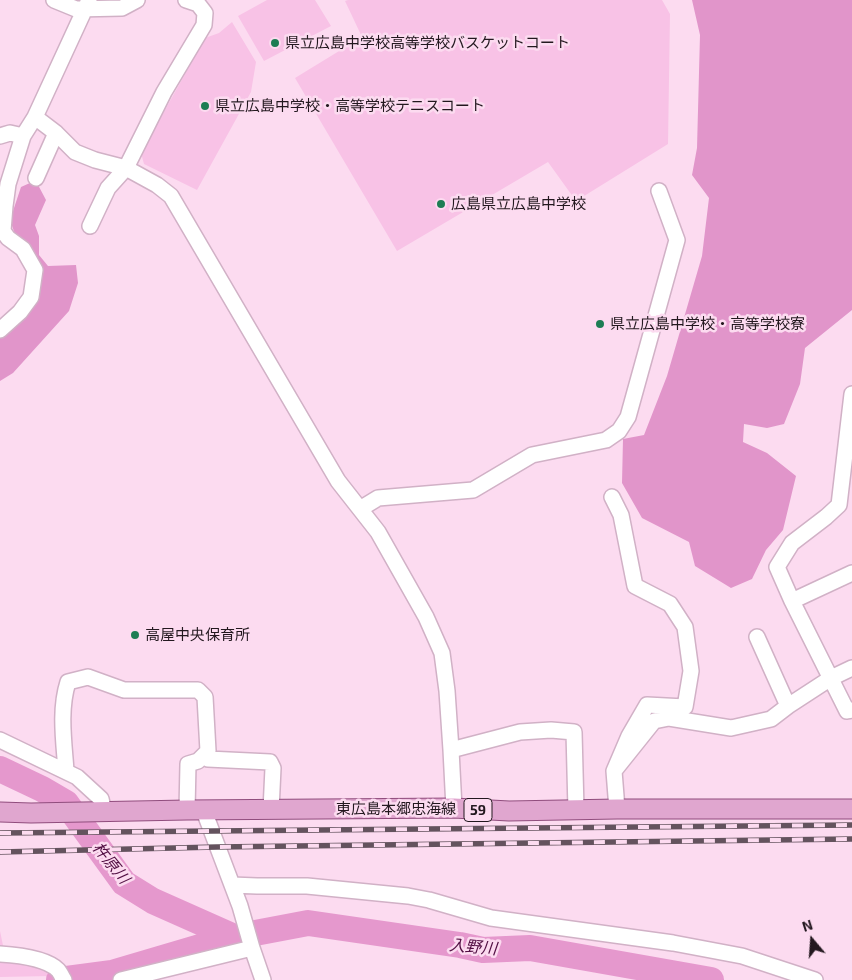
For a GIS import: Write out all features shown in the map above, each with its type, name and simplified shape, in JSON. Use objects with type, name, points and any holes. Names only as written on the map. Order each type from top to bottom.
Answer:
[{"type":"main road","name":"東広島本郷忠海線","points":[[0,812],[454,808],[509,811],[852,809]]},
{"type":"street","points":[[54,0],[76,9],[87,4],[122,8],[137,0]]},
{"type":"street","points":[[90,226],[108,188],[126,168],[164,92],[204,25],[205,14],[198,4],[186,0]]},
{"type":"street","points":[[0,330],[20,312],[32,297],[35,270],[23,249],[8,238],[3,231],[8,184],[23,136],[35,117],[87,4]]},
{"type":"street","points":[[35,117],[76,152],[95,160],[126,168],[157,185],[171,196],[338,481],[378,532],[426,617],[442,653],[447,691],[454,808]]},
{"type":"street","points":[[0,136],[10,133],[23,136]]},
{"type":"street","points":[[36,178],[56,133]]},
{"type":"street","points":[[360,509],[378,498],[473,490],[532,455],[606,440],[619,431],[628,417],[677,240],[659,191]]},
{"type":"street","points":[[852,394],[847,474],[838,504],[826,517],[792,543],[778,568],[847,711],[852,710]]},
{"type":"street","points":[[612,497],[621,515],[635,586],[670,604],[685,626],[691,671],[685,707],[647,705],[632,739],[614,771],[617,809]]},
{"type":"street","points":[[792,600],[852,573]]},
{"type":"street","points":[[757,637],[788,706]]},
{"type":"street","points":[[632,739],[654,721],[669,718],[731,728],[771,719],[831,678],[852,668]]},
{"type":"street","points":[[66,771],[62,726],[65,692],[68,682],[88,677],[124,690],[198,690],[205,697],[208,751],[198,761],[188,764],[196,811],[232,885],[263,980]]},
{"type":"street","points":[[451,750],[520,732],[551,730],[574,732],[576,810]]},
{"type":"street","points":[[0,740],[77,777],[102,799],[104,812]]},
{"type":"street","points":[[203,756],[208,759],[270,762],[273,768],[271,810]]},
{"type":"street","points":[[232,885],[307,886],[408,896],[429,900],[491,918],[673,943],[742,956],[815,980]]},
{"type":"street","points":[[121,980],[252,948]]},
{"type":"street","points":[[0,954],[45,962],[61,975]]},
{"type":"shaded area","name":"県立広島中学校高等学校バスケットコート","points":[[267,0],[315,0],[331,26],[264,61],[238,16]]},
{"type":"shaded area","points":[[662,0],[670,14],[668,144],[576,201],[548,162],[397,251],[295,78],[362,37],[345,1]]},
{"type":"shaded area","points":[[692,0],[852,0],[852,310],[805,348],[800,384],[784,424],[767,428],[744,424],[743,442],[767,453],[796,476],[783,530],[766,550],[752,579],[731,588],[695,566],[689,542],[642,518],[622,483],[623,439],[644,435],[667,376],[702,256],[709,198],[692,175],[697,148],[700,35]]},
{"type":"shaded area","name":"県立広島中学校・高等学校テニスコート","points":[[232,22],[256,62],[251,92],[197,190],[144,164],[141,153],[205,38],[219,33]]},
{"type":"shaded area","points":[[41,178],[37,183],[46,200],[35,225],[39,236],[39,255],[48,266],[76,265],[78,283],[69,311],[13,373],[0,381],[0,335],[40,273],[17,240],[10,220],[21,187]]},
{"type":"shaded area","points":[[0,931],[5,955],[48,964],[51,976],[0,977]]},
{"type":"waterway","name":"杵原川","points":[[0,769],[66,803],[124,883],[153,901],[234,937]]},
{"type":"waterway","name":"入野川","points":[[59,980],[112,973],[234,937],[308,923],[483,950],[530,948],[711,980]]},
{"type":"railway","points":[[0,833],[852,825]]},
{"type":"railway","points":[[0,852],[217,847],[852,839]]},
{"type":"place","name":"県立広島中学校高等学校バスケットコート","points":[[275,43]]},
{"type":"place","name":"県立広島中学校・高等学校テニスコート","points":[[205,106]]},
{"type":"place","name":"広島県立広島中学校","points":[[441,204]]},
{"type":"place","name":"県立広島中学校・高等学校寮","points":[[600,324]]},
{"type":"place","name":"高屋中央保育所","points":[[135,635]]}]
